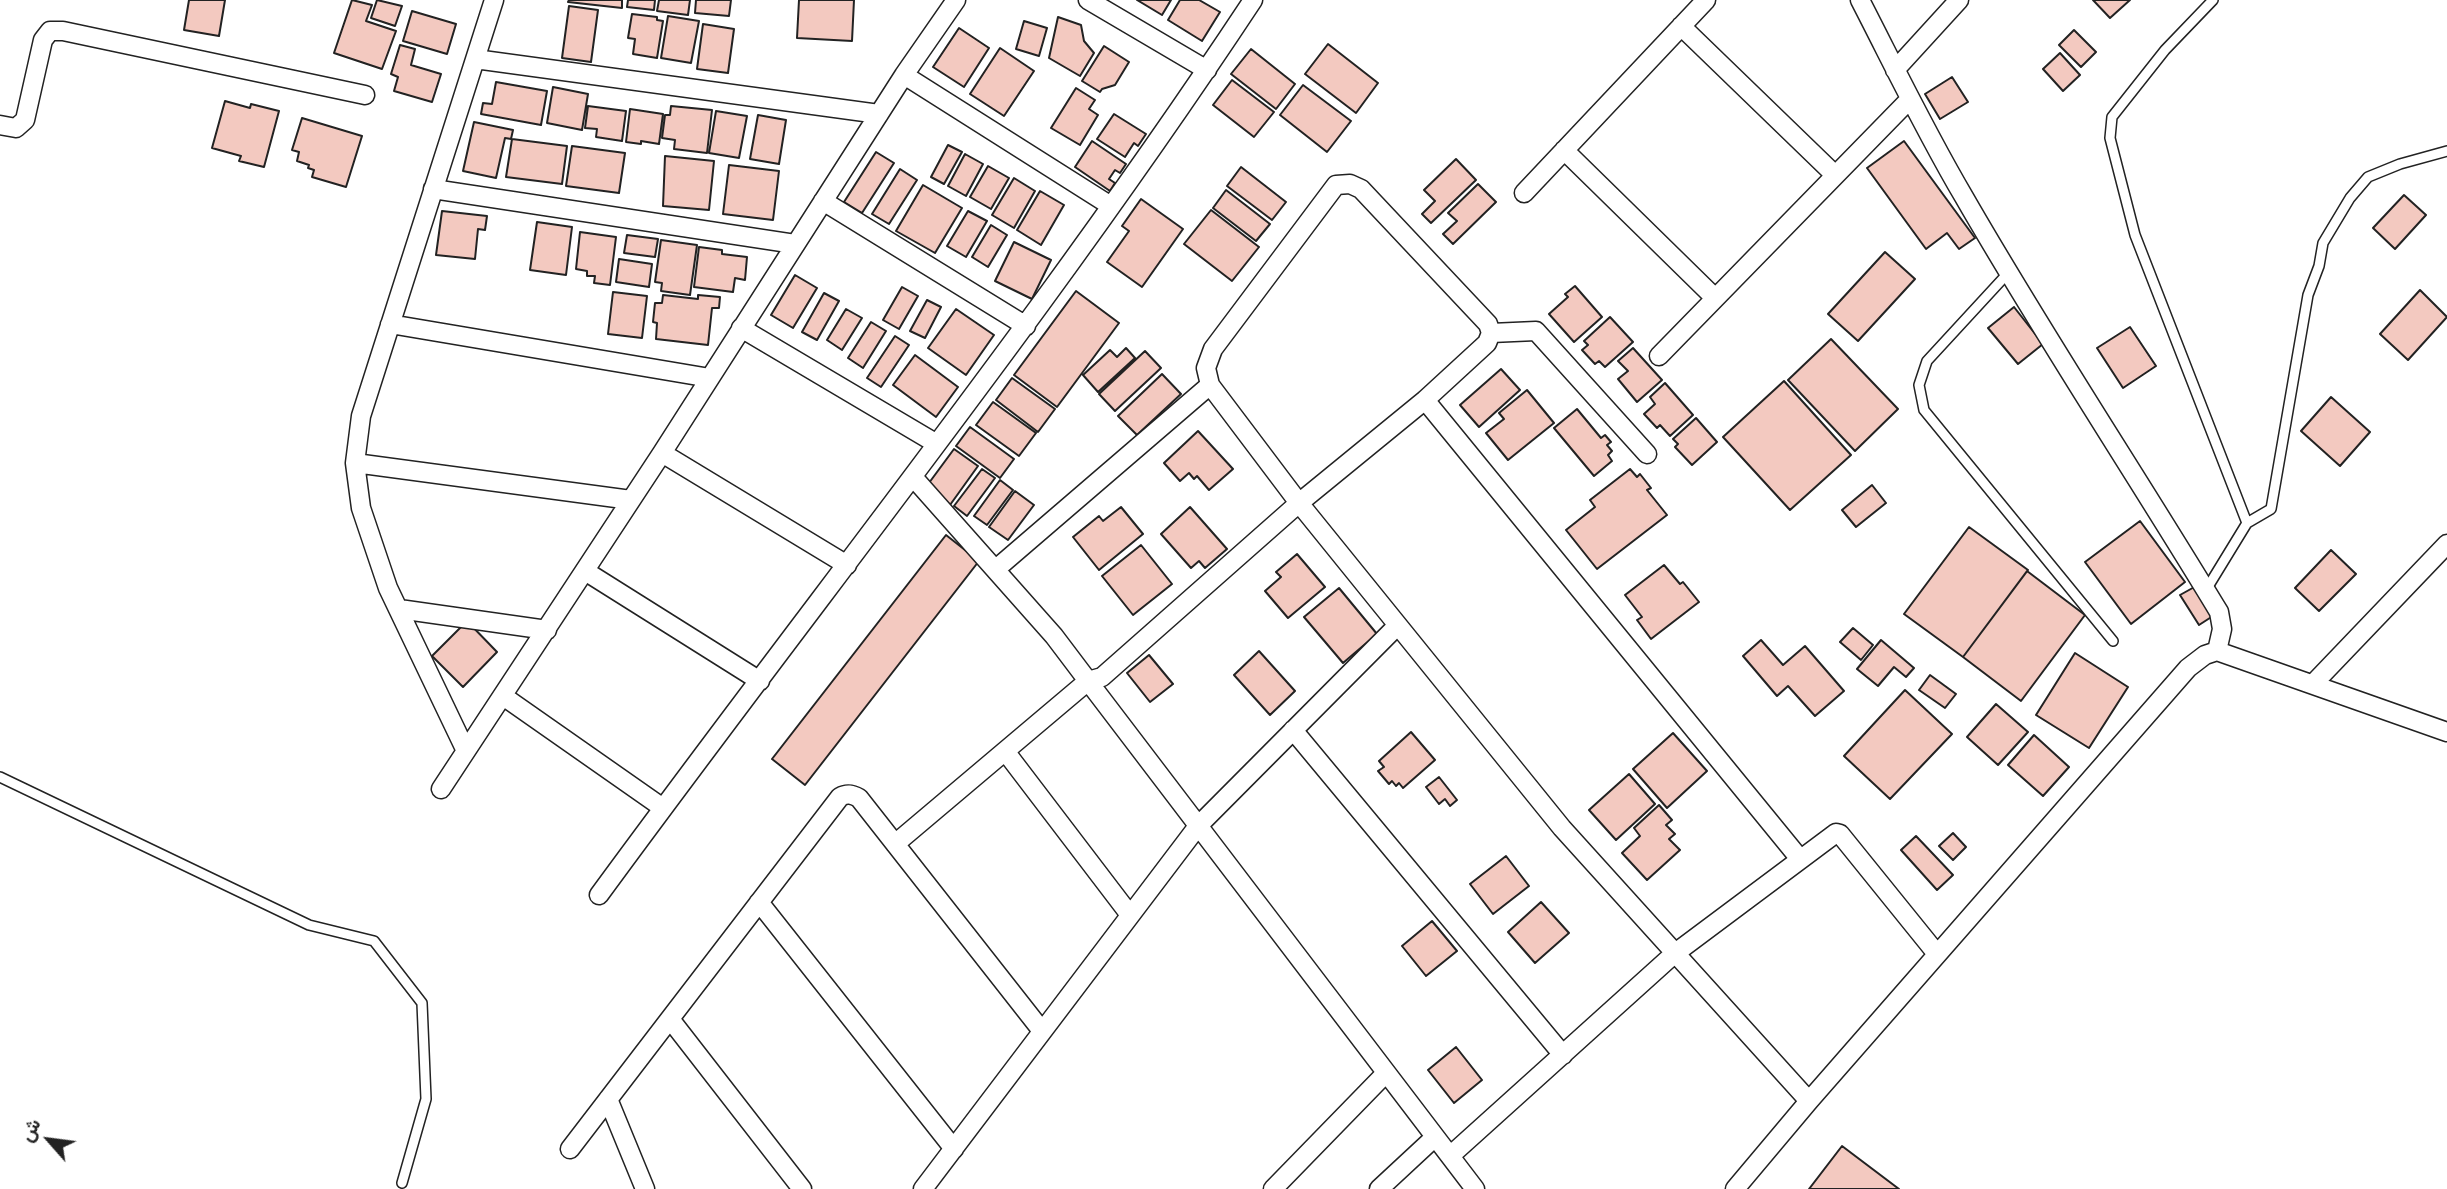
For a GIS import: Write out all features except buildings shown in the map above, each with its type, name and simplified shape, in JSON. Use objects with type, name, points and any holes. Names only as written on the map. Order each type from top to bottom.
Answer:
[{"type":"street","points":[[466,751],[388,588],[361,508],[355,463],[361,416],[494,0]]},
{"type":"street","points":[[441,789],[662,453],[904,75],[956,0]]},
{"type":"street","points":[[1088,0],[1207,70]]},
{"type":"street","points":[[599,895],[1026,326],[1207,70],[1253,0]]},
{"type":"street","points":[[1524,193],[1706,0]]},
{"type":"street","points":[[1860,0],[1963,196],[2219,612],[2221,637],[2217,651]]},
{"type":"street","points":[[1895,70],[1959,0]]},
{"type":"street","points":[[1681,26],[1835,175]]},
{"type":"street","points":[[0,125],[16,128],[25,120],[43,40],[50,31],[76,34],[365,95]]},
{"type":"street","points":[[475,59],[879,114]]},
{"type":"street","points":[[904,75],[1111,206]]},
{"type":"street","points":[[1658,356],[1910,99]]},
{"type":"street","points":[[1564,150],[1714,298]]},
{"type":"street","points":[[895,844],[1088,681],[1102,677],[1299,503],[1425,400],[1487,343],[1491,333],[1488,324],[1361,189],[1350,184],[1336,185],[1213,349],[1206,368],[1210,384],[1299,503],[1562,828],[1809,1101]]},
{"type":"street","points":[[433,189],[795,244]]},
{"type":"street","points":[[823,201],[1026,326]]},
{"type":"street","points":[[390,324],[710,378]]},
{"type":"street","points":[[741,328],[937,444]]},
{"type":"street","points":[[1491,333],[1536,331],[1647,454]]},
{"type":"street","points":[[996,569],[1210,384]]},
{"type":"street","points":[[1425,400],[1800,859]]},
{"type":"street","points":[[662,453],[847,565]]},
{"type":"street","points":[[355,463],[631,500]]},
{"type":"street","points":[[913,477],[1054,636],[1475,1189]]},
{"type":"street","points":[[2313,684],[2447,544]]},
{"type":"street","points":[[585,571],[760,681]]},
{"type":"street","points":[[399,609],[547,630]]},
{"type":"street","points":[[923,1189],[1198,826],[1397,626]]},
{"type":"street","points":[[1735,1189],[2188,668],[2204,655],[2217,651],[2447,733]]},
{"type":"street","points":[[503,696],[663,808]]},
{"type":"street","points":[[1293,730],[1563,1055]]},
{"type":"street","points":[[1005,751],[1130,915]]},
{"type":"street","points":[[570,1149],[840,797],[845,794],[859,798],[1042,1031]]},
{"type":"street","points":[[1450,1156],[1674,954],[1832,835],[1840,834],[1937,954]]},
{"type":"street","points":[[759,902],[954,1149]]},
{"type":"street","points":[[670,1019],[802,1189]]},
{"type":"street","points":[[1273,1189],[1386,1073]]},
{"type":"street","points":[[608,1099],[645,1189]]},
{"type":"street","points":[[1379,1189],[1435,1137]]},
{"type":"lane","points":[[2213,0],[2158,58],[2112,117],[2110,138],[2135,235],[2247,523]]},
{"type":"lane","points":[[2206,590],[2247,523],[2271,509],[2308,295],[2319,266],[2323,243],[2350,198],[2368,177],[2400,164],[2447,151]]},
{"type":"lane","points":[[2009,272],[1927,361],[1919,385],[1924,410],[2113,641]]},
{"type":"lane","points":[[0,777],[309,925],[374,941],[422,1003],[426,1099],[401,1183]]}]
